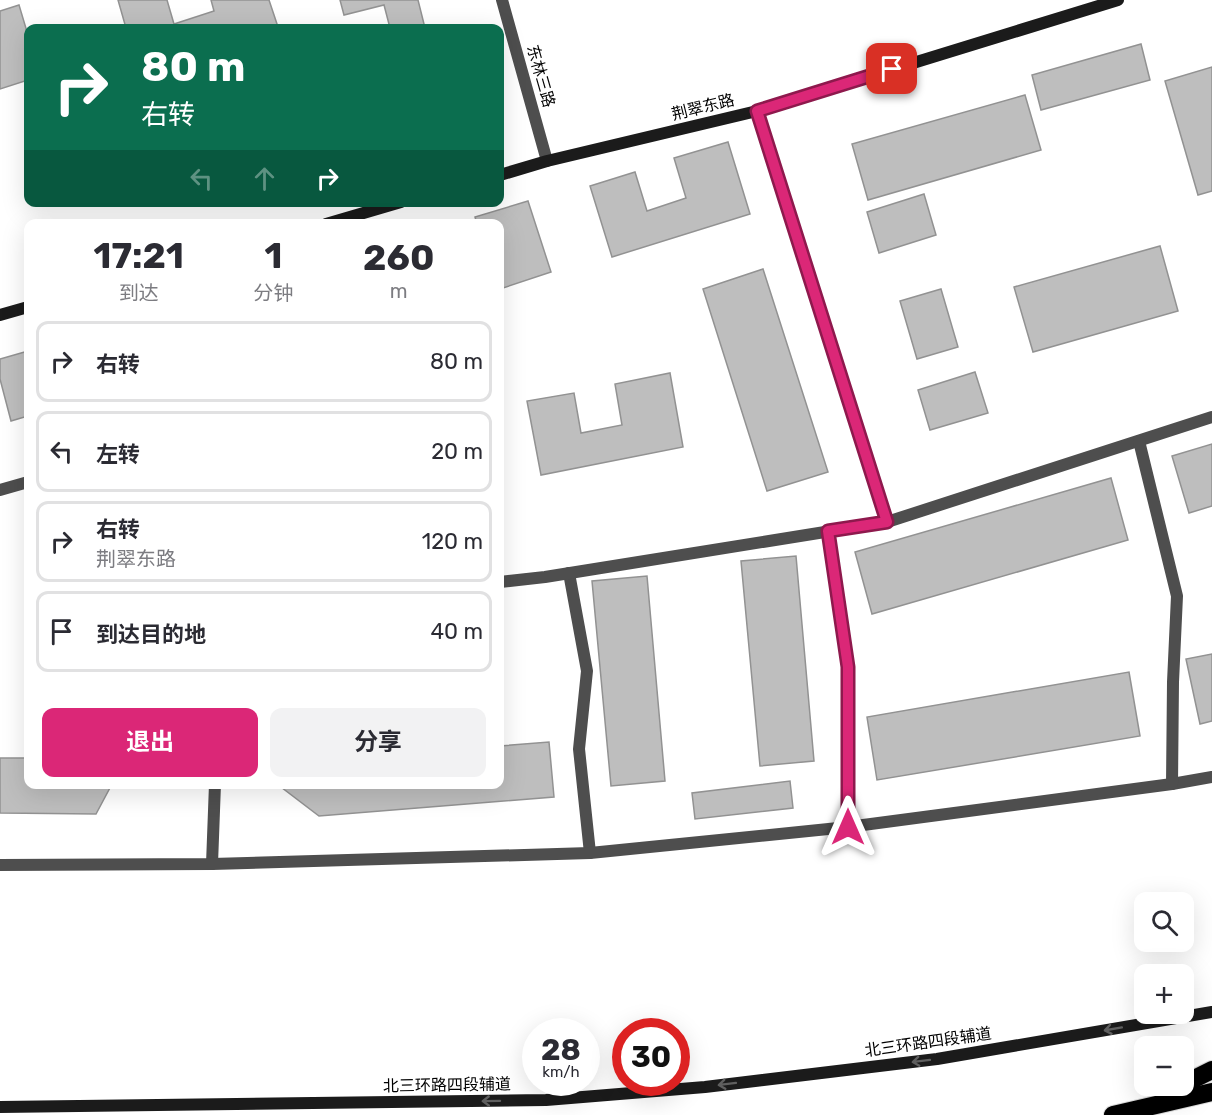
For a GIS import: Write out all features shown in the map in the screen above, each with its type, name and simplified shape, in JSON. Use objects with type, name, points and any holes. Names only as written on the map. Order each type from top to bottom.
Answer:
[{"type":"highway","points":[[1194,1079],[1212,1070]]},
{"type":"highway","points":[[1120,1113],[1212,1092]]},
{"type":"highway","points":[[1120,1113],[1157,1096]]},
{"type":"main road","name":"荆翠东路","points":[[504,174],[547,161],[757,111],[1118,0]]},
{"type":"main road","points":[[343,219],[384,207]]},
{"type":"main road","points":[[0,315],[24,308]]},
{"type":"main road","name":"北三环路四段辅道","points":[[0,1107],[546,1100],[705,1087],[937,1059],[1212,1012]]},
{"type":"street","name":"东林三路","points":[[502,0],[547,161]]},
{"type":"street","points":[[757,111],[887,522]]},
{"type":"street","points":[[504,581],[887,522],[1212,417]]},
{"type":"street","points":[[1138,441],[1177,596],[1172,784]]},
{"type":"street","points":[[0,490],[24,483]]},
{"type":"street","points":[[828,531],[848,667],[848,827]]},
{"type":"street","points":[[569,573],[587,671],[579,749],[590,853]]},
{"type":"street","points":[[0,865],[212,864],[590,853],[848,827],[1212,777]]},
{"type":"street","points":[[212,864],[215,789]]},
{"type":"building","points":[[118,0],[167,0],[174,24],[125,24]]},
{"type":"building","points":[[211,0],[269,0],[277,24],[174,24],[214,11]]},
{"type":"building","points":[[340,0],[418,0],[424,24],[389,24],[384,5],[344,15]]},
{"type":"building","points":[[19,5],[25,24],[24,81],[0,89],[0,11]]},
{"type":"building","points":[[1141,44],[1150,80],[1041,110],[1032,75]]},
{"type":"building","points":[[1212,67],[1212,191],[1198,195],[1165,81]]},
{"type":"building","points":[[1025,95],[1041,150],[868,200],[852,144]]},
{"type":"building","points":[[728,142],[750,214],[612,257],[590,186],[635,172],[647,211],[686,198],[674,158]]},
{"type":"building","points":[[924,194],[936,235],[879,253],[867,212]]},
{"type":"building","points":[[528,201],[551,272],[504,288],[504,219],[476,219],[475,217]]},
{"type":"building","points":[[1160,246],[1178,311],[1033,352],[1014,287]]},
{"type":"building","points":[[763,269],[828,472],[767,491],[703,289]]},
{"type":"building","points":[[941,289],[958,347],[917,359],[900,301]]},
{"type":"building","points":[[24,352],[24,417],[11,421],[0,379],[0,359]]},
{"type":"building","points":[[975,372],[988,413],[930,430],[918,390]]},
{"type":"building","points":[[670,373],[683,447],[541,475],[527,401],[574,393],[581,433],[622,425],[615,384]]},
{"type":"building","points":[[1212,444],[1212,506],[1189,513],[1172,456]]},
{"type":"building","points":[[1111,478],[1128,540],[872,614],[855,552]]},
{"type":"building","points":[[796,556],[814,761],[760,766],[741,561]]},
{"type":"building","points":[[647,576],[665,781],[611,786],[592,581]]},
{"type":"building","points":[[1212,654],[1212,721],[1200,724],[1186,659]]},
{"type":"building","points":[[1129,672],[1140,736],[877,780],[867,717]]},
{"type":"building","points":[[549,742],[554,797],[319,816],[284,789],[504,789],[504,746]]},
{"type":"building","points":[[0,758],[24,758],[24,789],[109,789],[96,814],[0,813]]},
{"type":"building","points":[[790,781],[793,808],[695,819],[692,793]]},
{"type":"route","points":[[848,827],[848,667],[828,531],[887,522],[757,111],[892,69]]}]
